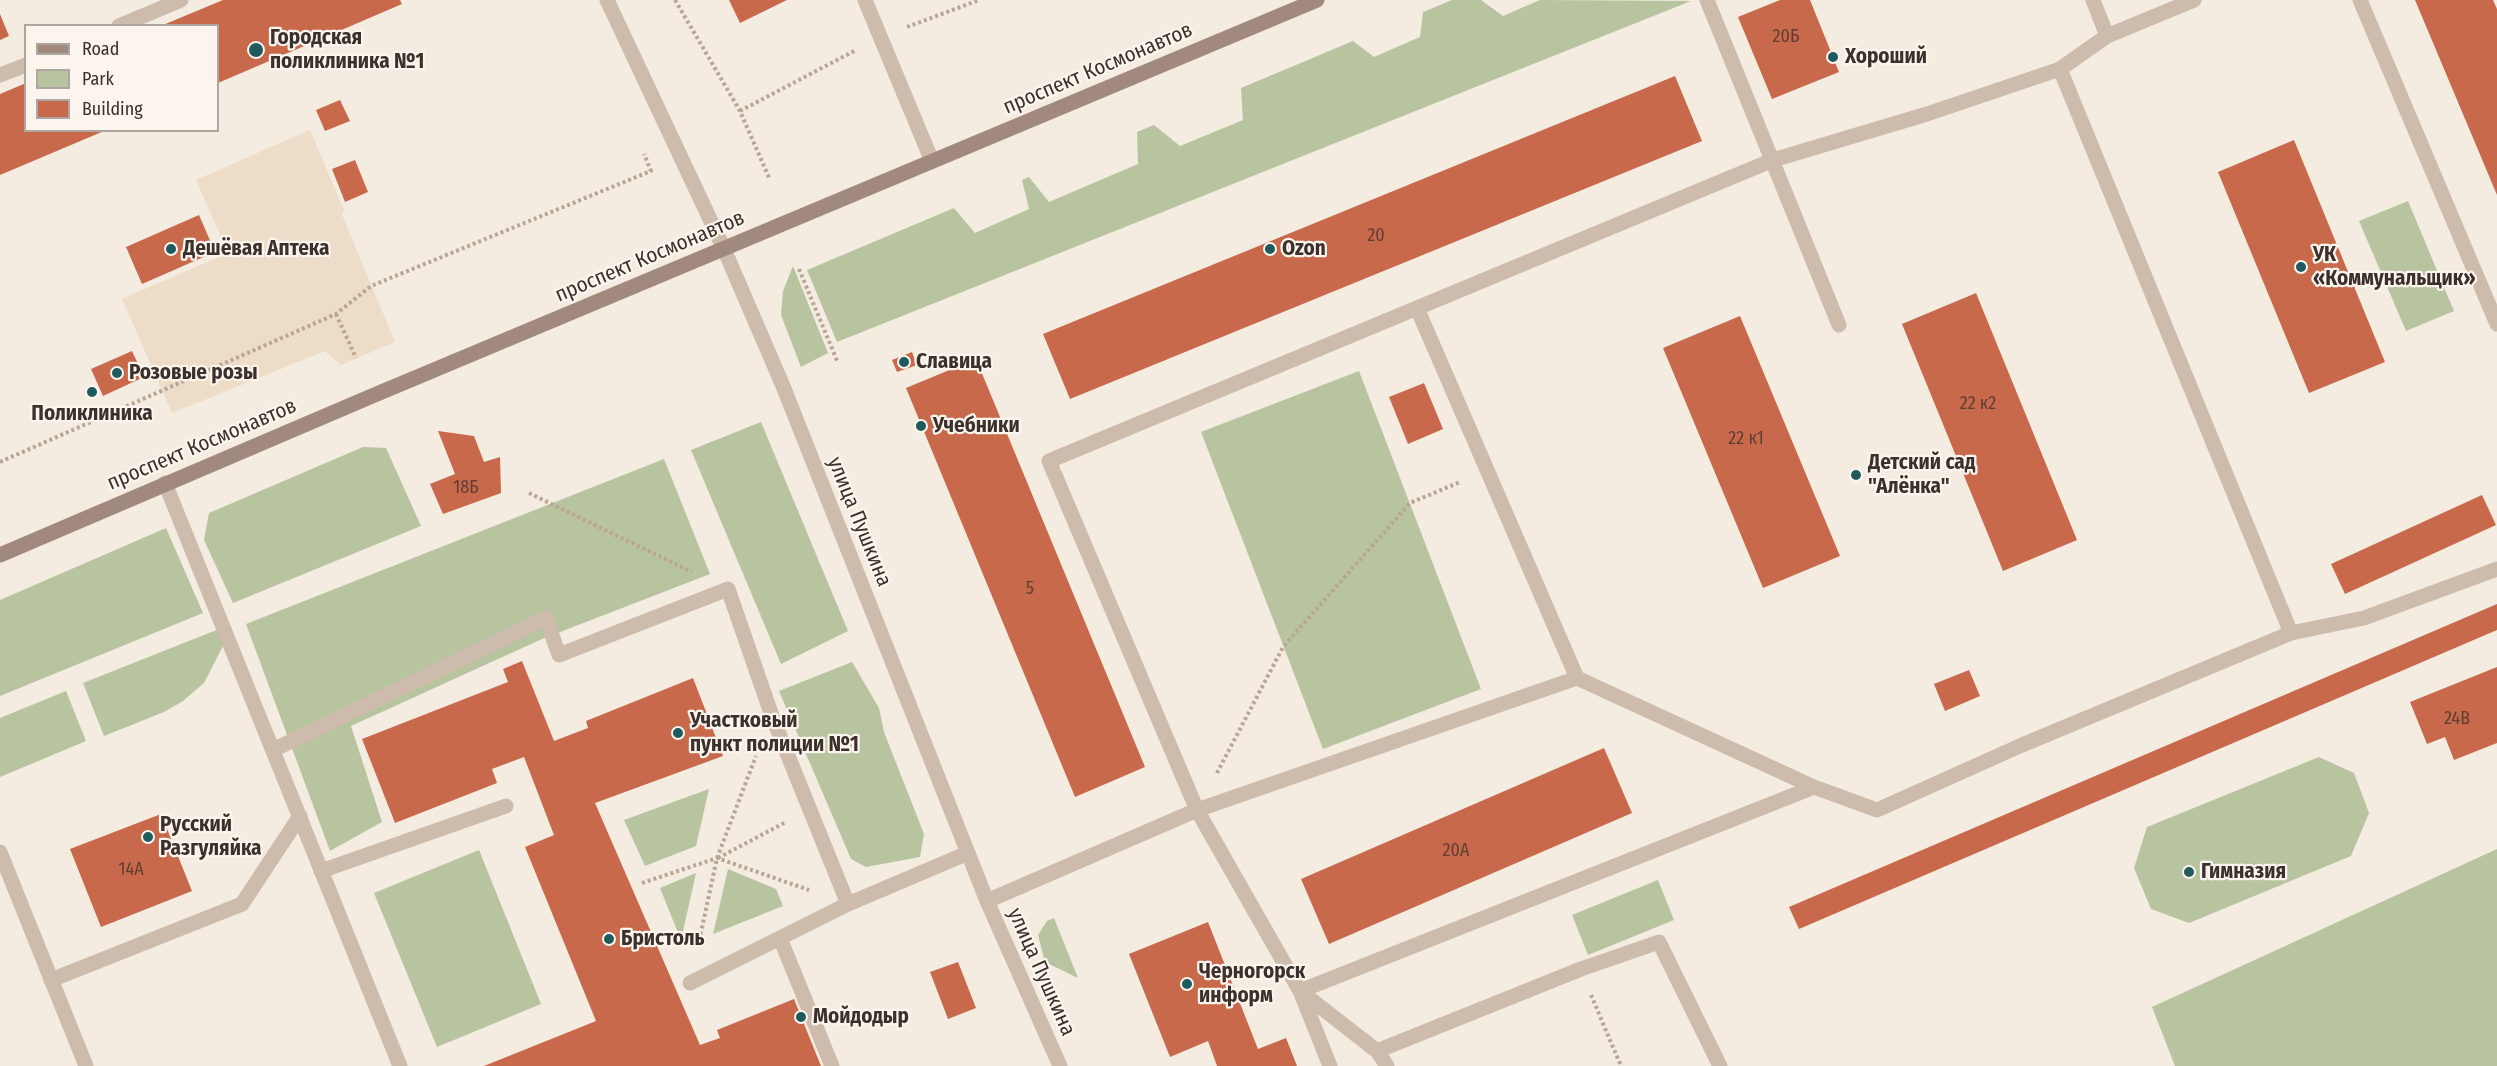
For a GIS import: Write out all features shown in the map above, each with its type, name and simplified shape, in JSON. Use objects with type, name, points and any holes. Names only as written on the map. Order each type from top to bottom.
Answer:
[{"type":"main road","name":"проспект Космонавтов","points":[[0,555],[165,483],[1317,0]]},
{"type":"street","points":[[124,24],[181,0]]},
{"type":"street","name":"улица Пушкина","points":[[607,0],[724,249],[783,386],[987,901],[1060,1066]]},
{"type":"street","points":[[865,0],[932,161]]},
{"type":"street","points":[[1707,0],[1839,325]]},
{"type":"street","points":[[2093,0],[2108,36]]},
{"type":"street","points":[[1330,1066],[1300,992],[1197,810],[1049,461],[1773,160],[1928,114],[2060,69],[2108,36],[2194,0]]},
{"type":"street","points":[[2360,0],[2497,324]]},
{"type":"street","points":[[0,75],[24,65]]},
{"type":"street","points":[[2060,69],[2291,633]]},
{"type":"street","points":[[1417,308],[1577,678],[1814,787],[1877,810],[2022,744],[2291,633],[2364,618],[2497,570]]},
{"type":"street","points":[[165,483],[400,1066]]},
{"type":"street","points":[[273,750],[546,618],[560,655],[728,589],[772,716],[848,904]]},
{"type":"street","points":[[987,901],[1197,810],[1577,678]]},
{"type":"street","points":[[1300,992],[1814,787]]},
{"type":"street","points":[[321,871],[506,806]]},
{"type":"street","points":[[51,980],[242,904],[300,816]]},
{"type":"street","points":[[0,852],[86,1066]]},
{"type":"street","points":[[690,983],[848,904],[968,853]]},
{"type":"street","points":[[780,938],[832,1066]]},
{"type":"street","points":[[1377,1051],[1581,969],[1659,942],[1720,1066]]},
{"type":"street","points":[[1300,992],[1377,1051],[1387,1066]]},
{"type":"path","points":[[675,0],[740,111],[770,180]]},
{"type":"path","points":[[0,462],[336,314],[371,286],[651,171],[644,154]]},
{"type":"path","points":[[799,268],[838,363]]},
{"type":"path","points":[[336,314],[356,358]]},
{"type":"path","points":[[1197,810],[1283,646],[1410,503],[1488,470]]},
{"type":"path","points":[[529,493],[728,589]]},
{"type":"path","points":[[690,983],[717,858],[772,716]]},
{"type":"path","points":[[642,883],[717,858],[810,810]]},
{"type":"path","points":[[717,858],[848,904]]},
{"type":"path","points":[[1581,969],[1621,1066]]},
{"type":"green space","points":[[1452,0],[1481,0],[1503,16],[1540,0],[1691,1],[837,342],[807,270],[954,208],[975,233],[1029,209],[1022,180],[1029,177],[1049,202],[1138,164],[1137,132],[1154,125],[1180,146],[1243,120],[1241,88],[1353,41],[1374,57],[1420,37],[1423,12]]},
{"type":"green space","points":[[2408,201],[2454,311],[2406,331],[2359,221]]},
{"type":"green space","points":[[793,266],[828,353],[801,367],[781,315],[783,291]]},
{"type":"green space","points":[[1359,371],[1481,689],[1323,749],[1201,432]]},
{"type":"green space","points":[[761,422],[848,631],[781,664],[691,450]]},
{"type":"green space","points":[[363,447],[386,448],[421,526],[233,603],[204,540],[209,513]]},
{"type":"green space","points":[[664,459],[710,574],[542,639],[351,726],[382,822],[330,851],[246,624]]},
{"type":"green space","points":[[166,528],[203,613],[0,696],[0,600]]},
{"type":"green space","points":[[219,629],[223,646],[204,683],[183,701],[164,712],[104,736],[83,683]]},
{"type":"green space","points":[[852,662],[879,708],[884,732],[924,834],[920,857],[866,867],[851,859],[779,691]]},
{"type":"green space","points":[[66,691],[86,741],[0,777],[0,718]]},
{"type":"green space","points":[[2319,757],[2354,773],[2369,813],[2351,856],[2189,923],[2151,909],[2134,868],[2147,827]]},
{"type":"green space","points":[[709,789],[696,846],[645,866],[624,820]]},
{"type":"green space","points":[[2497,849],[2497,1066],[2175,1066],[2152,1007]]},
{"type":"green space","points":[[479,850],[541,1004],[437,1047],[374,893]]},
{"type":"green space","points":[[728,869],[776,889],[783,906],[713,934]]},
{"type":"green space","points":[[696,873],[681,940],[660,888]]},
{"type":"green space","points":[[1658,880],[1674,920],[1588,955],[1572,915]]},
{"type":"green space","points":[[1054,918],[1078,978],[1045,962],[1038,935],[1047,921]]},
{"type":"shaded area","points":[[310,130],[344,210],[342,215],[395,342],[341,365],[325,351],[172,413],[122,299],[228,253],[196,180]]},
{"type":"building","name":"Городская поликлиника №1","points":[[223,0],[400,0],[402,4],[219,83],[219,24],[165,24]]},
{"type":"building","points":[[729,0],[787,0],[740,23]]},
{"type":"building","points":[[1780,0],[1810,0],[1839,72],[1772,99],[1738,17]]},
{"type":"building","points":[[2415,0],[2493,0],[2497,9],[2497,195]]},
{"type":"building","points":[[0,14],[9,36],[0,40]]},
{"type":"building","points":[[1675,76],[1702,141],[1070,399],[1043,334]]},
{"type":"building","points":[[24,84],[24,132],[102,132],[0,175],[0,94]]},
{"type":"building","points":[[340,100],[350,121],[325,131],[316,110]]},
{"type":"building","name":"УК «Коммунальщик»","points":[[2294,140],[2385,362],[2309,393],[2218,172]]},
{"type":"building","points":[[355,160],[368,192],[345,202],[332,169]]},
{"type":"building","name":"Дешёвая Аптека","points":[[199,215],[215,252],[142,284],[126,247]]},
{"type":"building","points":[[1976,293],[2077,540],[2003,571],[1902,324]]},
{"type":"building","points":[[1740,316],[1840,556],[1763,588],[1663,348]]},
{"type":"building","name":"Розовые розы","points":[[132,351],[144,377],[103,396],[91,369]]},
{"type":"building","name":"Славица","points":[[912,352],[917,365],[897,372],[892,360]]},
{"type":"building","points":[[976,359],[1145,767],[1075,797],[906,388]]},
{"type":"building","points":[[1424,383],[1443,429],[1408,444],[1389,397]]},
{"type":"building","points":[[438,431],[474,436],[484,462],[500,457],[501,493],[443,514],[430,484],[455,474]]},
{"type":"building","points":[[2482,495],[2496,525],[2345,594],[2331,564]]},
{"type":"building","points":[[2497,604],[2497,630],[1799,929],[1789,907]]},
{"type":"building","points":[[522,661],[554,741],[588,728],[586,721],[693,678],[723,756],[595,803],[700,1045],[720,1038],[717,1030],[794,999],[821,1066],[484,1066],[596,1021],[525,847],[554,835],[524,757],[492,769],[497,783],[395,823],[362,739],[508,682],[503,669]]},
{"type":"building","points":[[2497,667],[2497,743],[2454,760],[2445,737],[2427,744],[2410,702]]},
{"type":"building","points":[[1969,670],[1980,696],[1945,711],[1934,684]]},
{"type":"building","points":[[1604,748],[1632,813],[1329,944],[1301,879]]},
{"type":"building","points":[[161,814],[192,891],[101,927],[70,849]]},
{"type":"building","name":"Черногорск информ","points":[[1208,922],[1258,1049],[1286,1038],[1297,1066],[1217,1066],[1208,1041],[1170,1057],[1129,954]]},
{"type":"building","points":[[958,962],[976,1008],[948,1019],[930,972]]},
{"type":"place","name":"Городская поликлиника №1","points":[[256,50]]},
{"type":"place","name":"Хороший","points":[[1833,57]]},
{"type":"place","name":"Дешёвая Аптека","points":[[171,249]]},
{"type":"place","name":"Ozon","points":[[1270,249]]},
{"type":"place","name":"УК «Коммунальщик»","points":[[2301,267]]},
{"type":"place","name":"Славица","points":[[904,362]]},
{"type":"place","name":"Розовые розы","points":[[117,373]]},
{"type":"place","name":"Поликлиника","points":[[92,392]]},
{"type":"place","name":"Учебники","points":[[921,426]]},
{"type":"place","name":"Детский сад \"Алёнка\"","points":[[1856,475]]},
{"type":"place","name":"Участковый пункт полиции №1","points":[[678,733]]},
{"type":"place","name":"Русский Разгуляйка","points":[[148,837]]},
{"type":"place","name":"Гимназия","points":[[2189,872]]},
{"type":"place","name":"Бристоль","points":[[609,939]]},
{"type":"place","name":"Черногорск информ","points":[[1187,984]]},
{"type":"place","name":"Мойдодыр","points":[[801,1017]]}]
